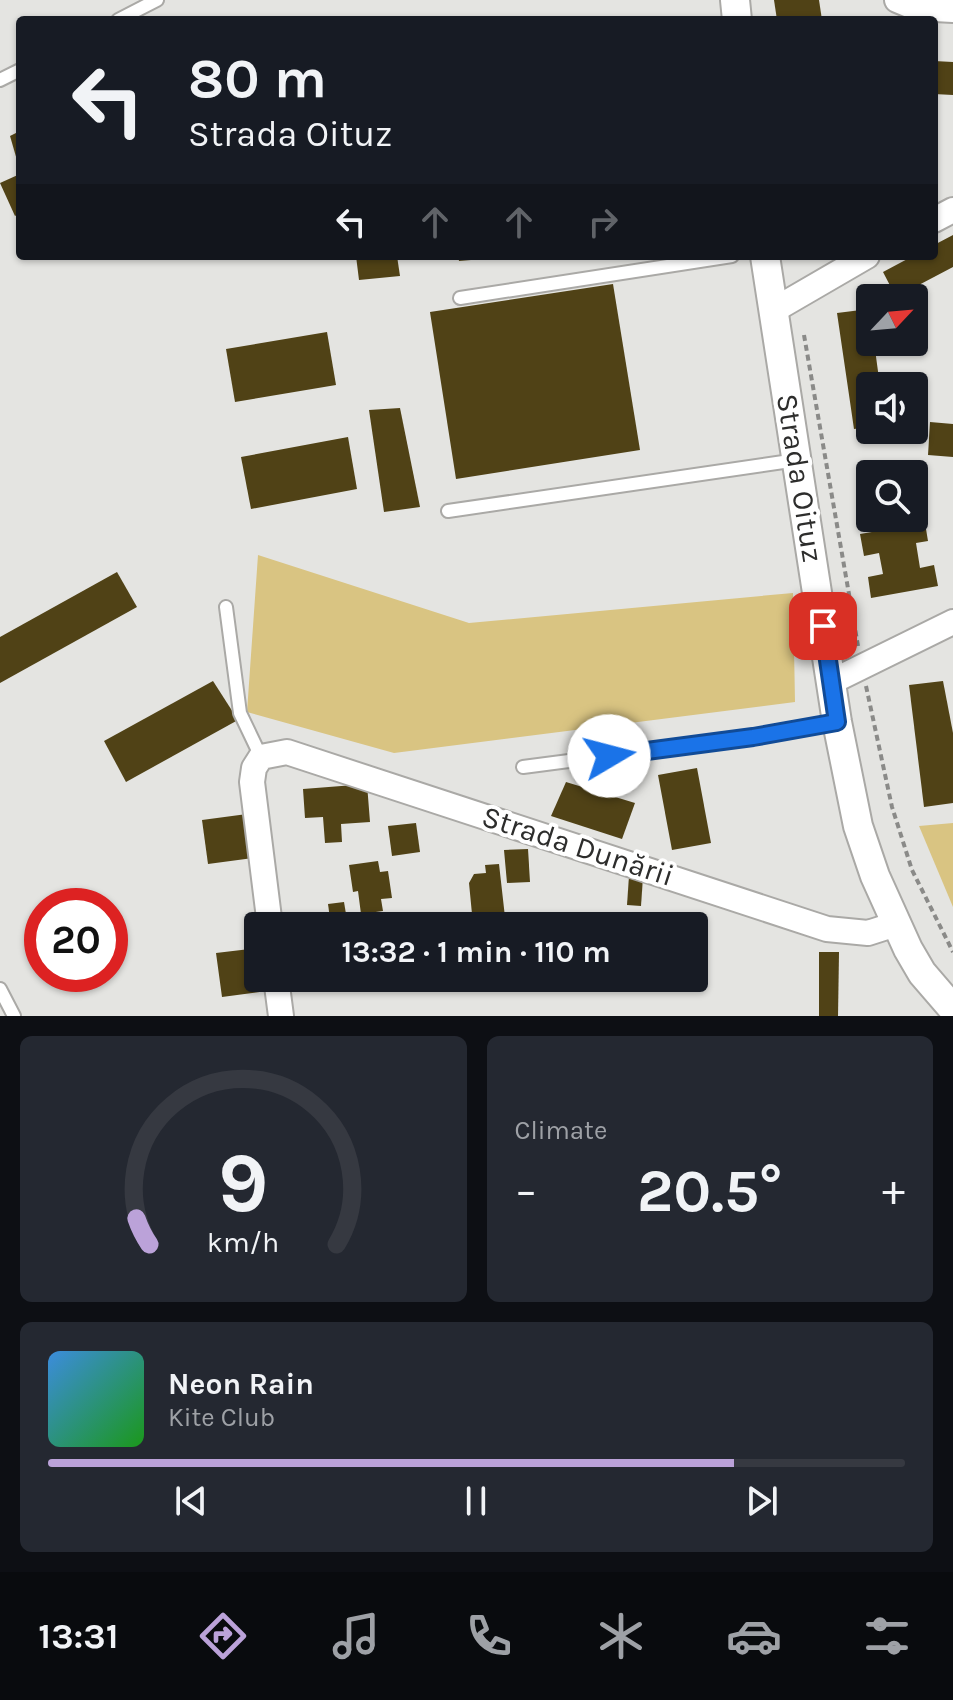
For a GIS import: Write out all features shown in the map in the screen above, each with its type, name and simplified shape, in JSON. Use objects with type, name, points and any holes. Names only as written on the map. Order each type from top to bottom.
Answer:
[{"type":"street","points":[[897,0],[916,8],[953,10]]},
{"type":"street","name":"Strada Oituz","points":[[767,260],[785,303],[797,460],[837,722],[858,826],[875,876],[922,973],[937,1016]]},
{"type":"street","points":[[785,303],[860,260]]},
{"type":"street","points":[[831,682],[953,622]]},
{"type":"street","name":"Strada Dunării","points":[[261,757],[287,752],[302,755],[827,929],[868,933],[896,924]]},
{"type":"street","points":[[261,757],[254,768],[252,782],[268,912]]},
{"type":"street","name":"Strada Oituz","points":[[922,973],[953,1009]]},
{"type":"street","points":[[278,992],[281,1016]]},
{"type":"lane","points":[[126,16],[157,0]]},
{"type":"lane","points":[[460,298],[706,260]]},
{"type":"lane","points":[[448,511],[797,460]]},
{"type":"lane","points":[[226,607],[240,713],[261,757]]},
{"type":"lane","points":[[523,767],[753,737],[837,722]]},
{"type":"lane","points":[[0,989],[14,1016]]},
{"type":"path","points":[[785,303],[892,807],[912,870],[953,952]]},
{"type":"shaded area","points":[[258,555],[469,623],[793,593],[795,702],[394,753],[247,712]]},
{"type":"shaded area","points":[[953,823],[953,907],[919,826]]},
{"type":"building","points":[[774,0],[819,0],[821,16],[776,16]]},
{"type":"building","points":[[938,61],[953,62],[953,95],[938,94]]},
{"type":"building","points":[[16,133],[16,157],[10,136]]},
{"type":"building","points":[[16,176],[15,216],[0,183]]},
{"type":"building","points":[[953,235],[953,267],[921,284],[889,284],[883,272],[906,260],[938,260],[938,243]]},
{"type":"building","points":[[356,260],[398,260],[400,276],[359,280]]},
{"type":"building","points":[[613,284],[640,450],[456,479],[430,312]]},
{"type":"building","points":[[856,311],[856,356],[876,356],[878,372],[856,372],[856,429],[854,429],[837,313]]},
{"type":"building","points":[[327,332],[336,385],[235,402],[226,349]]},
{"type":"building","points":[[400,408],[420,507],[384,512],[369,410]]},
{"type":"building","points":[[930,422],[953,424],[953,457],[928,455]]},
{"type":"building","points":[[348,437],[357,489],[251,509],[241,457]]},
{"type":"building","points":[[926,532],[928,541],[916,543],[920,568],[934,565],[938,586],[871,598],[868,577],[883,574],[879,553],[864,556],[860,534]]},
{"type":"building","points":[[117,572],[137,607],[0,683],[0,637]]},
{"type":"building","points":[[213,681],[238,720],[126,782],[104,741]]},
{"type":"building","points":[[943,681],[953,733],[953,803],[924,807],[909,685]]},
{"type":"building","points":[[697,768],[711,843],[672,850],[658,775]]},
{"type":"building","points":[[566,782],[635,803],[622,839],[551,816]]},
{"type":"building","points":[[367,784],[370,822],[341,824],[342,842],[325,843],[323,817],[305,818],[303,789]]},
{"type":"building","points":[[247,814],[253,858],[208,864],[202,820]]},
{"type":"building","points":[[416,823],[420,852],[392,856],[388,826]]},
{"type":"building","points":[[528,849],[530,882],[507,883],[504,850]]},
{"type":"building","points":[[378,861],[380,872],[388,871],[392,898],[381,899],[383,911],[361,912],[358,891],[353,892],[349,865]]},
{"type":"building","points":[[499,864],[504,912],[472,912],[469,883],[474,874],[486,873],[485,865]]},
{"type":"building","points":[[629,876],[643,877],[641,906],[627,905]]},
{"type":"building","points":[[344,902],[346,912],[329,912],[328,904]]},
{"type":"building","points":[[244,950],[244,992],[260,992],[222,997],[216,953]]},
{"type":"building","points":[[819,952],[839,952],[838,1016],[819,1016]]},
{"type":"route","points":[[609,756],[753,737],[837,722],[823,626]]}]
